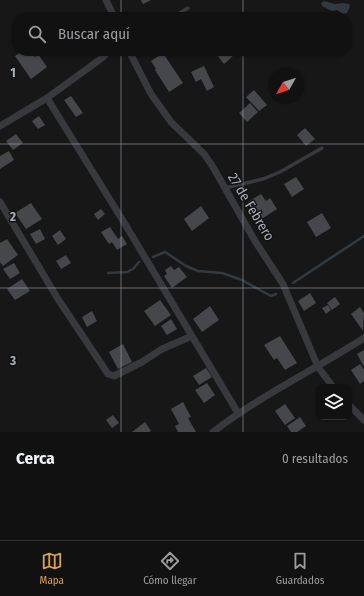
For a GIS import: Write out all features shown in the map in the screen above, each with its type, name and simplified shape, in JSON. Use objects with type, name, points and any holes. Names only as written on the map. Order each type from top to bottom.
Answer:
[{"type":"street","points":[[106,0],[112,12]]},
{"type":"street","points":[[0,126],[48,98],[104,56]]},
{"type":"street","name":"27 de Febrero","points":[[132,56],[151,94],[171,122],[204,154],[255,241],[283,284],[318,367],[331,384]]},
{"type":"street","points":[[48,98],[238,413]]},
{"type":"street","points":[[0,202],[58,299],[108,374],[114,376],[142,362],[162,349],[192,336]]},
{"type":"street","points":[[213,432],[238,413],[318,367],[364,338]]},
{"type":"street","points":[[352,408],[364,420]]},
{"type":"lane","points":[[181,12],[188,8]]},
{"type":"lane","points":[[224,188],[268,177],[280,172],[322,148]]},
{"type":"shaded area","points":[[324,1],[335,4],[349,4],[350,6],[347,12],[340,12],[337,10],[332,11],[322,6],[321,3]]},
{"type":"building","points":[[141,0],[151,0],[143,4]]},
{"type":"building","points":[[15,56],[39,56],[47,67],[31,79]]},
{"type":"building","points":[[158,56],[165,56],[183,83],[169,92],[151,61]]},
{"type":"building","points":[[218,56],[233,56],[224,64]]},
{"type":"building","points":[[204,66],[214,87],[207,91],[201,79],[196,82],[191,72]]},
{"type":"building","points":[[254,90],[267,105],[259,111],[246,97]]},
{"type":"building","points":[[71,96],[83,113],[76,117],[64,100]]},
{"type":"building","points":[[250,103],[258,112],[247,122],[239,113]]},
{"type":"building","points":[[39,116],[45,125],[38,129],[32,121]]},
{"type":"building","points":[[305,128],[315,139],[306,146],[297,135]]},
{"type":"building","points":[[16,134],[23,143],[13,150],[6,141]]},
{"type":"building","points":[[9,151],[14,160],[0,169],[0,156]]},
{"type":"building","points":[[296,177],[304,189],[292,197],[284,184]]},
{"type":"building","points":[[261,194],[266,201],[270,198],[277,209],[260,220],[248,202]]},
{"type":"building","points":[[31,203],[42,219],[26,229],[15,213]]},
{"type":"building","points":[[201,206],[209,218],[192,231],[184,219]]},
{"type":"building","points":[[101,209],[105,214],[98,220],[94,214]]},
{"type":"building","points":[[322,213],[331,228],[316,237],[307,222]]},
{"type":"building","points":[[110,227],[118,239],[122,236],[127,244],[117,250],[112,242],[109,244],[101,232]]},
{"type":"building","points":[[40,229],[45,239],[36,244],[30,234]]},
{"type":"building","points":[[60,230],[66,239],[58,245],[52,236]]},
{"type":"building","points":[[7,239],[18,255],[3,266],[0,262],[0,243]]},
{"type":"building","points":[[66,255],[71,263],[61,269],[56,261]]},
{"type":"building","points":[[14,263],[20,273],[10,279],[3,269]]},
{"type":"building","points":[[171,266],[174,270],[179,267],[187,277],[172,288],[164,276],[167,274],[165,270]]},
{"type":"building","points":[[22,279],[30,291],[15,300],[7,289]]},
{"type":"building","points":[[310,293],[316,303],[304,311],[298,301]]},
{"type":"building","points":[[335,297],[340,304],[332,310],[327,303]]},
{"type":"building","points":[[160,300],[171,315],[155,326],[144,311]]},
{"type":"building","points":[[328,305],[331,310],[326,314],[322,308]]},
{"type":"building","points":[[210,306],[219,320],[202,332],[193,319]]},
{"type":"building","points":[[360,307],[364,313],[363,331],[351,314]]},
{"type":"building","points":[[92,311],[97,321],[87,327],[82,317]]},
{"type":"building","points":[[171,319],[177,329],[167,335],[161,326]]},
{"type":"building","points":[[280,336],[297,363],[285,370],[277,358],[274,360],[264,345]]},
{"type":"building","points":[[123,344],[132,362],[118,369],[109,352]]},
{"type":"building","points":[[364,350],[364,367],[357,354]]},
{"type":"building","points":[[360,364],[364,370],[364,381],[360,384],[351,370]]},
{"type":"building","points":[[206,368],[212,377],[199,385],[193,376]]},
{"type":"building","points":[[207,383],[215,395],[204,403],[195,390]]},
{"type":"building","points":[[183,402],[191,417],[188,418],[196,432],[178,432],[175,426],[179,424],[171,409]]},
{"type":"building","points":[[285,404],[295,418],[285,425],[275,411]]},
{"type":"building","points":[[113,415],[119,423],[112,428],[106,420]]},
{"type":"building","points":[[300,417],[306,426],[297,432],[291,432],[287,426]]},
{"type":"building","points":[[145,422],[151,431],[132,432]]},
{"type":"waterway","points":[[293,283],[364,236]]},
{"type":"waterway","points":[[153,257],[165,252],[186,266],[198,271],[222,273],[242,280],[271,296],[276,294]]},
{"type":"waterway","points":[[108,273],[127,272],[133,269],[139,262]]}]
